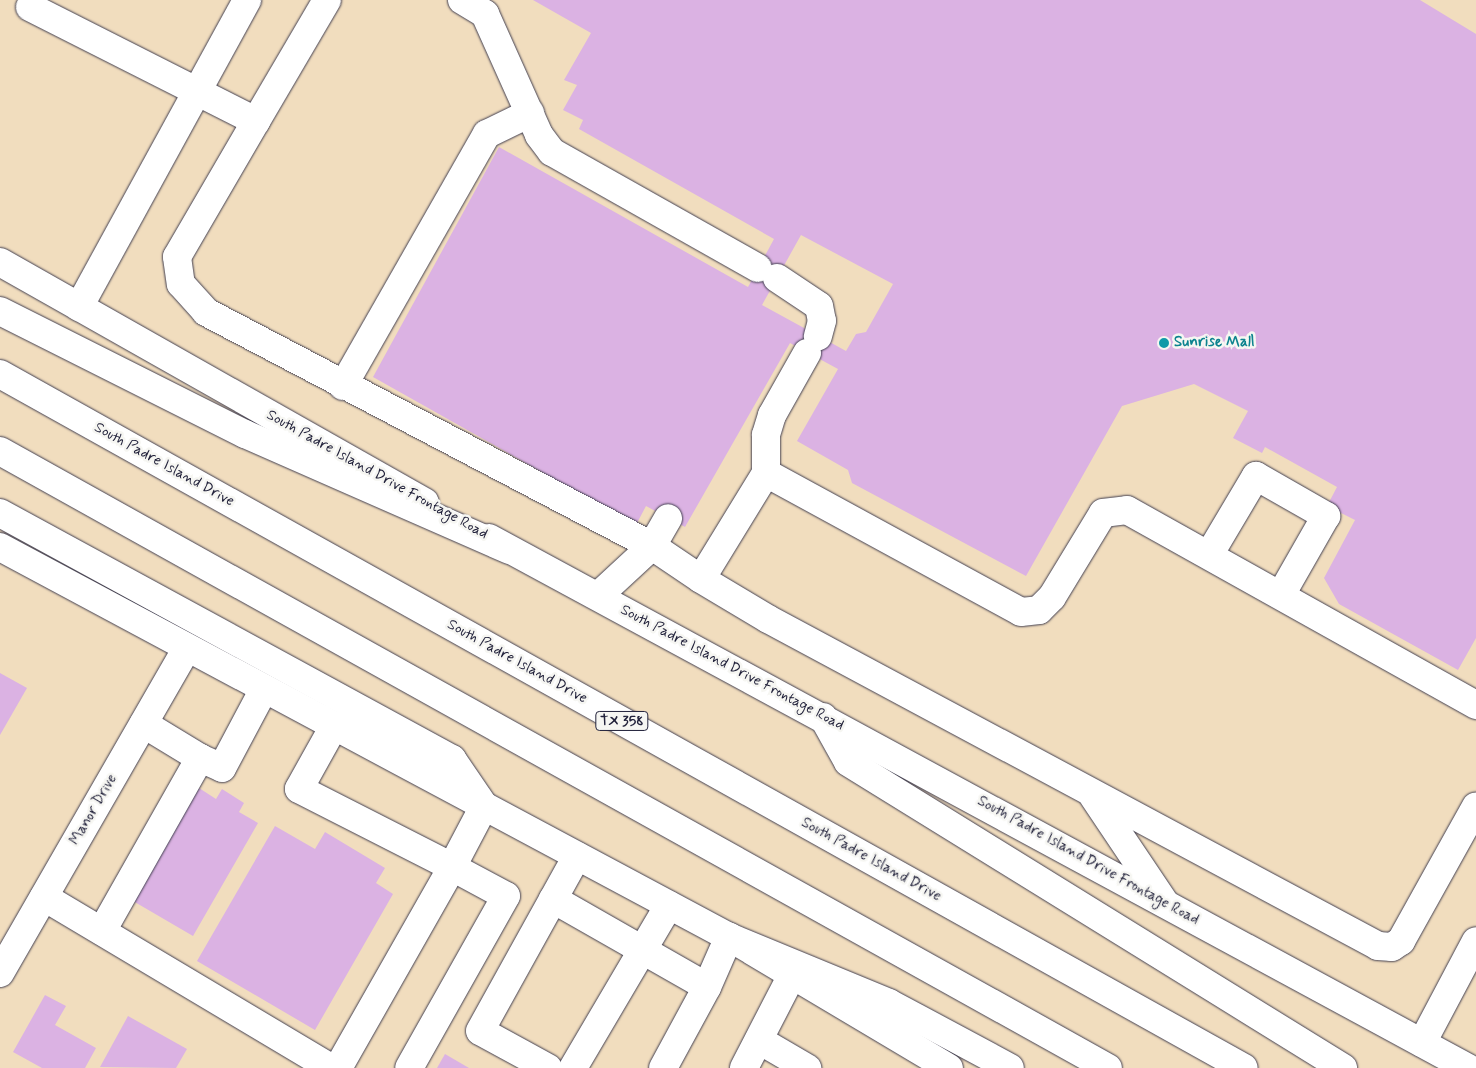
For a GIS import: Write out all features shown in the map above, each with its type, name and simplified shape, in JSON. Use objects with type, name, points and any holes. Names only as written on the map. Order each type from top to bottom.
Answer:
[{"type":"main road","points":[[80,307],[247,0]]},
{"type":"main road","points":[[327,0],[177,257],[181,284],[206,312],[343,386],[652,546],[701,579],[1091,793],[1378,946],[1392,947],[1401,941],[1476,806]]},
{"type":"main road","points":[[462,0],[486,14],[530,113],[552,152],[768,273],[819,306],[822,321],[813,344],[772,416],[766,435],[766,473],[701,579]]},
{"type":"main road","points":[[30,7],[256,121]]},
{"type":"main road","points":[[343,386],[488,134],[530,113]]},
{"type":"main road","name":"South Padre Island Drive Frontage Road","points":[[0,262],[509,550],[823,717],[1468,1068]]},
{"type":"main road","points":[[0,311],[246,434],[509,550]]},
{"type":"main road","name":"South Padre Island Drive","points":[[0,374],[1244,1068]]},
{"type":"main road","points":[[0,451],[1108,1068]]},
{"type":"main road","points":[[766,473],[1021,612],[1039,610],[1052,597],[1103,513],[1114,509],[1128,510],[1476,705]]},
{"type":"main road","points":[[1209,555],[1256,476],[1326,516],[1281,595]]},
{"type":"main road","points":[[0,513],[452,759],[484,806]]},
{"type":"main road","points":[[598,596],[652,546],[668,518]]},
{"type":"main road","points":[[0,547],[729,937],[949,1068]]},
{"type":"main road","name":"Manor Drive","points":[[0,974],[187,648]]},
{"type":"main road","points":[[144,724],[200,758],[222,768],[264,689]]},
{"type":"main road","points":[[823,717],[848,762],[1343,1068]]},
{"type":"main road","points":[[334,726],[299,789],[506,896],[409,1068]]},
{"type":"main road","points":[[102,931],[200,758]]},
{"type":"main road","points":[[1091,793],[1164,903]]},
{"type":"main road","points":[[338,1068],[452,867],[484,806]]},
{"type":"main road","points":[[548,1068],[480,1031],[577,856]]},
{"type":"main road","points":[[44,897],[331,1068]]},
{"type":"main road","points":[[553,899],[707,987]]},
{"type":"main road","points":[[573,1068],[669,905]]},
{"type":"main road","points":[[663,1068],[707,987],[729,937]]},
{"type":"main road","points":[[729,937],[890,1003],[1010,1068]]},
{"type":"main road","points":[[1422,1043],[1476,941]]},
{"type":"main road","points":[[744,1068],[792,975]]},
{"type":"main road","points":[[759,1040],[808,1068]]},
{"type":"building","name":"Sunrise Mall","points":[[533,0],[1420,0],[1476,34],[1476,638],[1458,670],[1339,604],[1324,578],[1355,520],[1327,506],[1337,487],[1265,447],[1262,453],[1233,438],[1248,411],[1194,384],[1122,406],[1026,576],[852,483],[848,470],[797,441],[838,369],[790,343],[685,527],[646,506],[636,525],[373,377],[499,147],[748,287],[774,239],[579,129],[583,120],[563,110],[577,85],[564,80],[591,33]],"holes":[[[801,235],[893,284],[866,332],[856,334],[846,351],[762,305]]]},
{"type":"building","points":[[0,673],[27,688],[0,735]]},
{"type":"building","points":[[199,788],[216,799],[222,789],[244,803],[239,812],[258,823],[193,936],[133,901]]},
{"type":"building","points":[[275,826],[315,849],[325,832],[385,868],[376,883],[393,894],[315,1030],[197,961]]},
{"type":"building","points":[[45,995],[66,1006],[55,1025],[96,1048],[85,1068],[42,1068],[13,1052]]},
{"type":"building","points":[[128,1016],[187,1049],[176,1068],[100,1067]]},
{"type":"building","points":[[445,1054],[469,1068],[437,1068]]},
{"type":"place","name":"Sunrise Mall","points":[[1164,343]]}]
